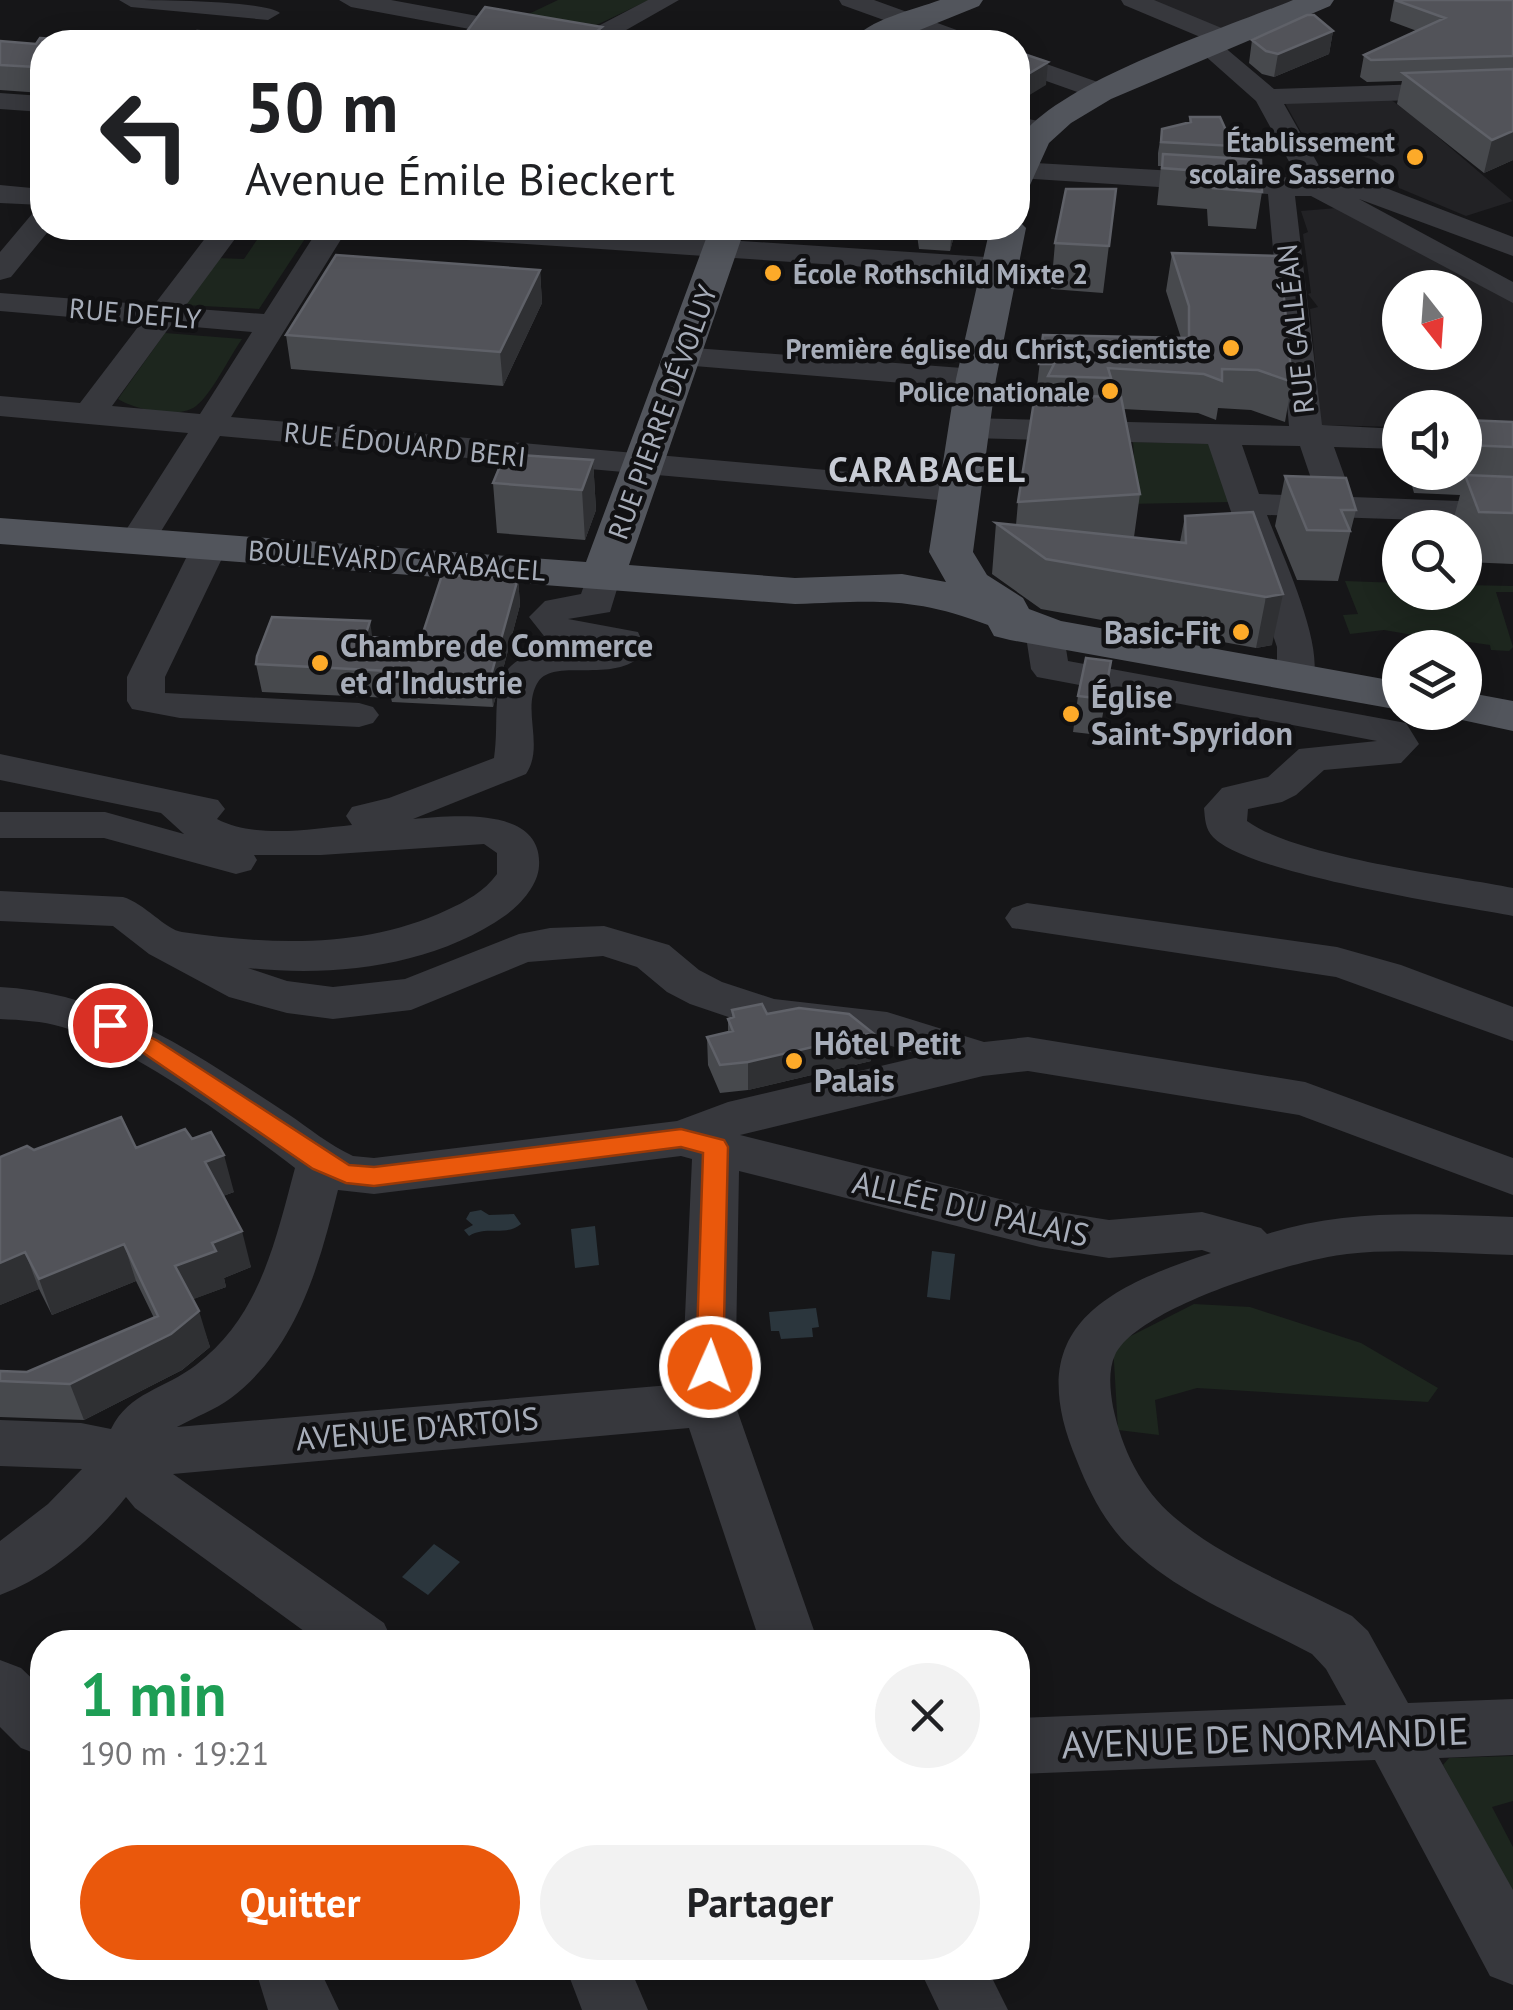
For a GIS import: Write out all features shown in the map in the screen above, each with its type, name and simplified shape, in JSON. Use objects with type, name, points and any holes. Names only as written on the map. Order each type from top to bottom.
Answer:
[{"type":"main road","points":[[892,30],[968,0]]},
{"type":"main road","points":[[1030,126],[1100,92],[1319,0]]},
{"type":"main road","name":"RUE PIERRE DÉVOLUY","points":[[603,576],[723,240]]},
{"type":"main road","points":[[1006,240],[976,380],[951,552],[964,576],[987,596],[1044,630],[1382,693]]},
{"type":"main road","name":"BOULEVARD CARABACEL","points":[[0,530],[795,591],[1044,630]]},
{"type":"main road","points":[[902,587],[951,552]]},
{"type":"main road","name":"BOULEVARD CARABACEL","points":[[795,591],[902,587],[957,597],[1044,630]]},
{"type":"main road","points":[[1482,710],[1513,716]]},
{"type":"street","points":[[131,0],[278,6]]},
{"type":"street","points":[[352,0],[458,30]]},
{"type":"street","points":[[610,30],[667,0]]},
{"type":"street","points":[[851,0],[934,30]]},
{"type":"street","points":[[1132,0],[1217,42],[1267,97],[1296,147],[1302,187]]},
{"type":"street","points":[[239,30],[278,6]]},
{"type":"street","points":[[478,30],[517,6]]},
{"type":"street","points":[[1030,66],[1100,92]]},
{"type":"street","points":[[1267,97],[1513,89]]},
{"type":"street","points":[[0,101],[30,103]]},
{"type":"street","points":[[1030,171],[1302,187],[1375,204],[1513,247]]},
{"type":"street","name":"RUE GALLÉAN","points":[[1302,187],[1282,196],[1305,426],[1338,507]]},
{"type":"street","points":[[0,194],[30,196]]},
{"type":"street","points":[[1375,204],[1513,294]]},
{"type":"street","points":[[0,271],[30,235]]},
{"type":"street","points":[[89,414],[219,240]]},
{"type":"street","points":[[137,541],[325,240]]},
{"type":"street","points":[[743,240],[1001,267]]},
{"type":"street","name":"RUE DEFLY","points":[[0,302],[271,324]]},
{"type":"street","points":[[680,357],[976,380]]},
{"type":"street","name":"RUE ÉDOUARD BERI","points":[[0,406],[961,492]]},
{"type":"street","points":[[969,428],[1382,438]]},
{"type":"street","points":[[1221,434],[1296,648],[1296,677]]},
{"type":"street","points":[[1244,504],[1513,512]]},
{"type":"street","points":[[210,546],[146,677],[146,701],[156,707],[212,706],[359,715]]},
{"type":"street","points":[[0,766],[176,805],[302,818],[369,816],[398,810],[504,771],[515,759],[513,715],[526,672],[551,662],[614,659],[627,650],[628,644],[620,638],[562,631],[548,617],[553,611],[596,604],[603,576]]},
{"type":"street","points":[[1044,630],[1050,669],[1392,732],[1399,744],[1387,754],[1313,758],[1275,790],[1236,798],[1224,808],[1227,826],[1246,841],[1313,862],[1513,902]]},
{"type":"street","points":[[0,938],[92,937],[284,957],[323,958],[372,952],[420,939],[461,922],[500,897],[519,874],[518,853],[494,832],[382,834],[288,844],[210,833],[176,805]]},
{"type":"street","points":[[0,825],[104,825],[210,856],[265,864],[326,864],[368,851],[382,834]]},
{"type":"street","points":[[0,906],[123,912],[164,943],[245,986],[286,998],[333,1003],[411,994],[519,949],[550,942],[604,941],[653,956],[682,982],[771,1015],[887,1028],[983,1059]]},
{"type":"street","points":[[1026,918],[1336,962],[1385,976],[1513,1025]]},
{"type":"street","points":[[0,1002],[66,1009],[110,1025],[150,1046],[321,1162],[346,1174],[374,1176],[698,1142],[728,1120],[983,1059],[1046,1055],[1305,1098],[1513,1177]]},
{"type":"street","points":[[698,1142],[708,1404],[785,1630]]},
{"type":"street","name":"ALLÉE DU PALAIS","points":[[698,1142],[1076,1235],[1133,1239],[1202,1231],[1225,1234],[1242,1242],[1258,1257]]},
{"type":"street","points":[[0,1570],[30,1554],[100,1490],[142,1423],[213,1382],[252,1348],[281,1302],[321,1162]]},
{"type":"street","points":[[1513,1236],[1375,1232],[1291,1246],[1153,1293],[1125,1308],[1088,1352],[1082,1376],[1084,1406],[1113,1482],[1136,1518],[1178,1552],[1332,1635],[1358,1666],[1513,1953]]},
{"type":"street","name":"AVENUE D'ARTOIS","points":[[0,1444],[80,1446],[125,1455],[708,1404]]},
{"type":"street","points":[[125,1455],[154,1491],[347,1630]]},
{"type":"street","points":[[0,1687],[30,1716]]},
{"type":"street","name":"AVENUE DE NORMANDIE","points":[[1030,1746],[1513,1727]]},
{"type":"street","points":[[290,1980],[306,2010]]},
{"type":"street","points":[[603,1980],[615,2010]]},
{"type":"street","points":[[958,1980],[975,2010]]},
{"type":"shaded area","points":[[558,0],[649,0],[586,30],[518,19]]},
{"type":"shaded area","points":[[1142,0],[1298,0],[1216,30]]},
{"type":"shaded area","name":"Établissement scolaire Sasserno","points":[[1386,96],[1513,201],[1466,216],[1399,188],[1395,174],[1371,159],[1339,150],[1310,148],[1285,103]]},
{"type":"shaded area","points":[[1337,208],[1454,270],[1382,270],[1382,370],[1482,370],[1482,285],[1513,301],[1513,427],[1482,428],[1482,390],[1382,390],[1382,427],[1321,425],[1310,309],[1318,307],[1308,294],[1311,293],[1303,234],[1308,232],[1301,211]]},
{"type":"shaded area","points":[[257,240],[304,240],[259,309],[184,305],[216,258],[244,259]]},
{"type":"shaded area","points":[[165,333],[242,339],[208,393],[188,410],[156,411],[118,399]]},
{"type":"shaded area","points":[[1133,442],[1212,444],[1232,502],[1126,504],[1117,454],[1134,455]]},
{"type":"shaded area","points":[[1345,581],[1382,582],[1382,610],[1482,610],[1482,585],[1513,586],[1513,592],[1496,592],[1513,647],[1509,651],[1491,650],[1490,645],[1482,644],[1482,630],[1382,630],[1350,634],[1343,615],[1358,614]]},
{"type":"shaded area","points":[[481,1210],[489,1215],[514,1214],[521,1224],[509,1230],[482,1231],[469,1236],[464,1230],[473,1225],[466,1219],[470,1212]]},
{"type":"shaded area","points":[[595,1226],[599,1265],[575,1268],[571,1229]]},
{"type":"shaded area","points":[[932,1251],[955,1254],[950,1300],[927,1297]]},
{"type":"shaded area","points":[[1194,1304],[1250,1307],[1361,1343],[1438,1388],[1428,1402],[1197,1388],[1155,1400],[1159,1435],[1118,1430],[1113,1345]]},
{"type":"shaded area","points":[[816,1308],[819,1327],[812,1328],[813,1337],[781,1339],[779,1331],[771,1331],[769,1312]]},
{"type":"shaded area","points":[[434,1544],[460,1562],[428,1595],[402,1577]]},
{"type":"shaded area","points":[[1513,1756],[1513,1801],[1492,1807],[1513,1847],[1513,1892],[1443,1765],[1449,1758]]},
{"type":"building","points":[[1395,0],[1513,0],[1513,56],[1371,60],[1364,55],[1445,18]]},
{"type":"building","points":[[485,7],[602,27],[598,30],[468,30]]},
{"type":"building","points":[[1314,15],[1333,31],[1278,54],[1266,51],[1252,40]]},
{"type":"building","points":[[0,41],[30,44],[30,67],[0,65]]},
{"type":"building","points":[[1030,56],[1048,62],[1030,73]]},
{"type":"building","points":[[1513,69],[1513,131],[1492,140],[1403,73]]},
{"type":"building","points":[[1190,117],[1220,117],[1233,146],[1161,142],[1162,129],[1191,122]]},
{"type":"building","points":[[1163,154],[1261,160],[1262,192],[1213,188],[1213,172],[1162,168]]},
{"type":"building","points":[[1066,189],[1116,189],[1109,246],[1055,243]]},
{"type":"building","points":[[1172,253],[1280,256],[1292,382],[1258,370],[1222,369],[1222,381],[1204,374],[1108,368],[1111,378],[1048,376],[1054,364],[1039,364],[1043,335],[1189,338],[1189,306]]},
{"type":"building","points":[[336,255],[540,270],[500,352],[286,335]]},
{"type":"building","points":[[1035,395],[1121,397],[1140,494],[1018,502]]},
{"type":"building","points":[[1482,421],[1513,422],[1513,447],[1482,446]]},
{"type":"building","points":[[505,454],[593,460],[582,490],[493,483]]},
{"type":"building","points":[[1285,476],[1346,478],[1356,510],[1341,510],[1350,531],[1307,530]]},
{"type":"building","points":[[1482,476],[1513,477],[1513,513],[1478,510],[1471,490],[1482,490]]},
{"type":"building","points":[[1253,512],[1283,594],[1266,597],[1046,559],[996,523],[1186,543],[1185,516]]},
{"type":"building","points":[[442,575],[518,578],[490,679],[256,664],[272,617],[370,621],[365,637],[421,639]]},
{"type":"building","points":[[1086,658],[1111,661],[1104,699],[1078,696]]},
{"type":"building","points":[[762,1004],[767,1014],[799,1008],[849,1014],[873,1033],[720,1065],[707,1037],[733,1031],[728,1019],[734,1017],[732,1010]]},
{"type":"building","points":[[121,1117],[136,1148],[185,1129],[192,1139],[211,1132],[224,1155],[205,1162],[242,1231],[212,1243],[216,1251],[175,1266],[199,1311],[171,1334],[70,1384],[0,1381],[0,1371],[27,1372],[158,1316],[124,1244],[39,1279],[25,1252],[0,1263],[0,1157],[27,1146],[34,1150]]},
{"type":"place","name":"Établissement scolaire Sasserno","points":[[1415,157]]},
{"type":"place","name":"École Rothschild Mixte 2","points":[[773,273]]},
{"type":"place","name":"Première église du Christ, scientiste","points":[[1231,348]]},
{"type":"place","name":"Police nationale","points":[[1110,391]]},
{"type":"place","name":"Basic-Fit","points":[[1241,632]]},
{"type":"place","name":"Chambre de Commerce et d'Industrie","points":[[320,663]]},
{"type":"place","name":"Église Saint-Spyridon","points":[[1071,714]]},
{"type":"place","name":"Hôtel Petit Palais","points":[[794,1061]]},
{"type":"district","name":"CARABACEL","points":[[928,469]]},
{"type":"route","points":[[110,1025],[150,1046],[321,1162],[346,1174],[374,1176],[681,1138],[716,1147],[710,1367]]}]
